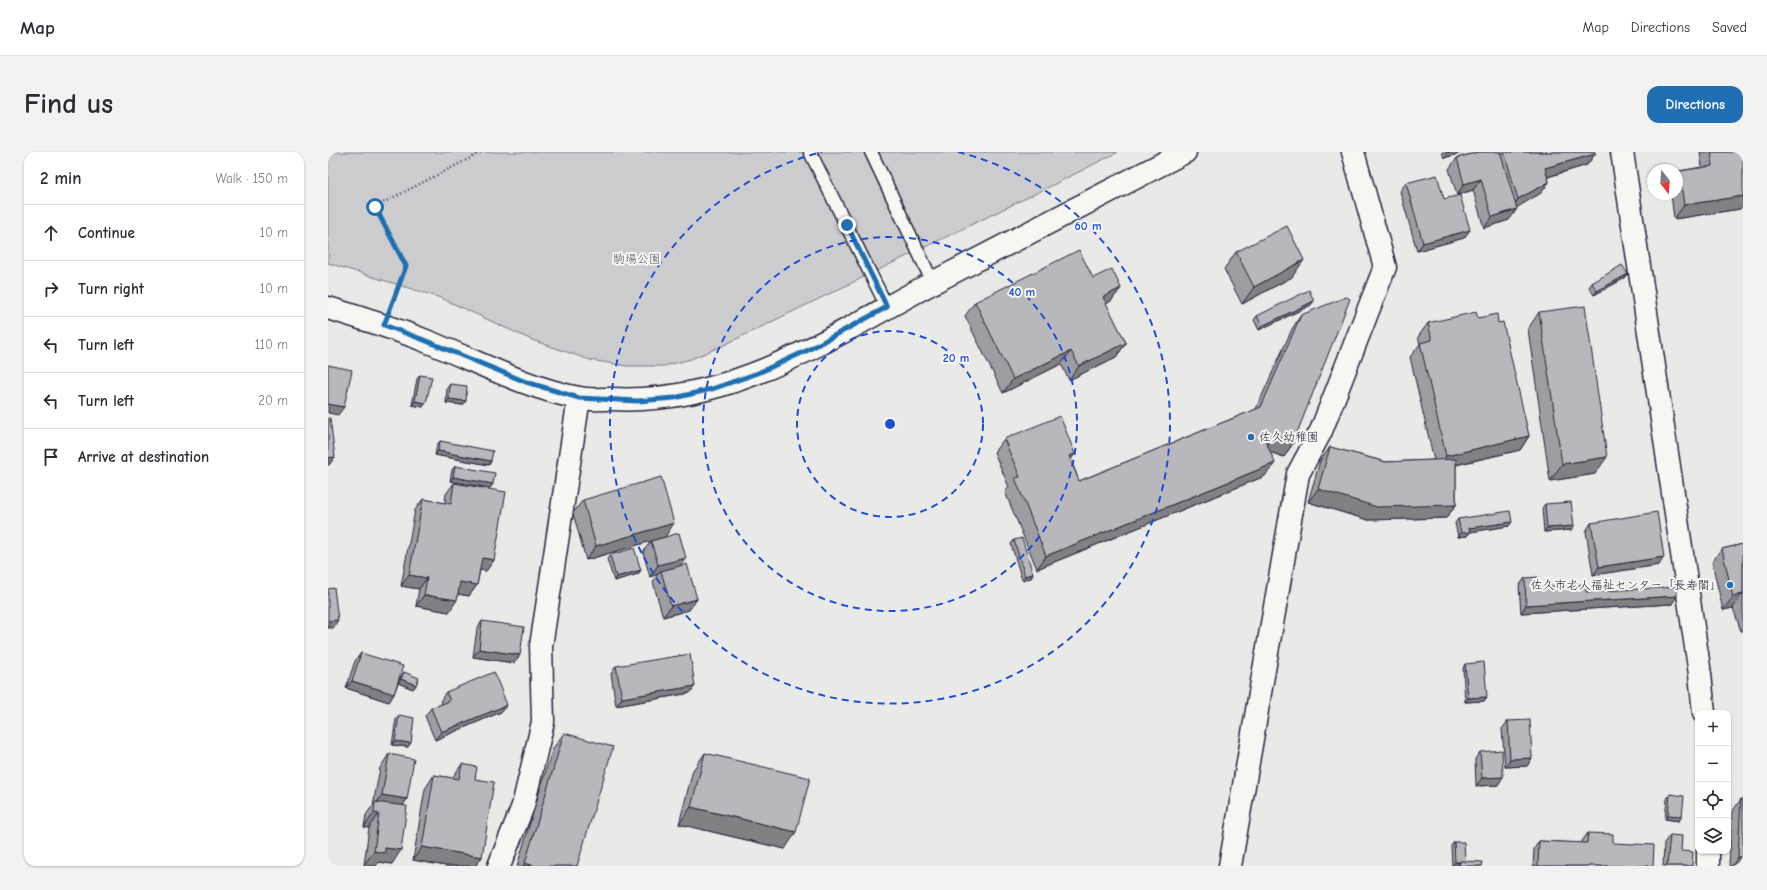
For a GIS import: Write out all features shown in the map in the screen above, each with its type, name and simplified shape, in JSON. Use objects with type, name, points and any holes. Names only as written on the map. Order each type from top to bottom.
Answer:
[{"type":"street","points":[[328,308],[384,325],[526,382],[579,398],[638,401],[674,398],[712,389],[758,373],[806,351],[887,307],[1185,152]]},
{"type":"street","points":[[1230,866],[1298,474],[1321,431],[1385,267],[1353,152]]},
{"type":"street","points":[[1622,152],[1693,628],[1704,710]]},
{"type":"street","points":[[499,866],[522,806],[543,722],[541,646],[579,398]]},
{"type":"street","points":[[1708,854],[1708,866]]},
{"type":"lane","points":[[810,152],[887,307]]},
{"type":"lane","points":[[871,152],[933,283]]},
{"type":"path","points":[[384,325],[406,266],[375,207],[482,152]]},
{"type":"green space","name":"駒場公園","points":[[328,152],[1118,152],[722,346],[691,359],[664,366],[627,366],[590,360],[532,340],[441,298],[328,263]]},
{"type":"building","points":[[1478,152],[1500,152],[1517,209],[1492,217],[1481,179],[1464,184],[1457,158]]},
{"type":"building","points":[[1504,152],[1595,152],[1595,154],[1545,168],[1549,182],[1518,199]]},
{"type":"building","points":[[1711,152],[1743,152],[1743,196],[1684,205],[1683,170],[1713,166]]},
{"type":"building","points":[[1437,175],[1444,199],[1460,195],[1470,230],[1423,243],[1406,183]]},
{"type":"building","points":[[1287,226],[1304,260],[1254,287],[1236,252]]},
{"type":"building","points":[[1079,250],[1093,278],[1112,269],[1121,288],[1103,297],[1126,343],[1079,366],[1071,351],[1013,379],[975,302]]},
{"type":"building","points":[[1622,265],[1628,274],[1597,291],[1592,283]]},
{"type":"building","points":[[1309,290],[1314,301],[1262,326],[1257,316]]},
{"type":"building","name":"佐久幼稚園","points":[[1346,297],[1350,299],[1293,443],[1262,432],[1275,463],[1046,556],[1015,478],[1020,477],[1004,439],[1060,416],[1075,454],[1069,456],[1079,481],[1261,407],[1301,315]]},
{"type":"building","points":[[1585,306],[1607,457],[1562,464],[1539,312]]},
{"type":"building","points":[[1476,312],[1478,318],[1497,314],[1498,323],[1503,322],[1529,436],[1446,456],[1420,343],[1432,340],[1428,323]]},
{"type":"building","points":[[328,365],[352,370],[344,407],[328,404]]},
{"type":"building","points":[[420,375],[432,377],[426,403],[415,401]]},
{"type":"building","points":[[450,384],[467,386],[466,401],[449,399]]},
{"type":"building","points":[[328,418],[330,418],[335,457],[328,458]]},
{"type":"building","points":[[440,441],[493,451],[491,461],[438,451]]},
{"type":"building","points":[[1330,447],[1386,462],[1456,459],[1456,505],[1377,507],[1318,489]]},
{"type":"building","points":[[455,466],[495,473],[493,484],[453,477]]},
{"type":"building","points":[[661,477],[674,523],[596,546],[583,500]]},
{"type":"building","points":[[454,483],[506,492],[494,560],[482,558],[477,585],[460,582],[457,600],[424,595],[427,578],[409,575],[423,499],[451,504]]},
{"type":"building","points":[[1571,502],[1574,526],[1547,528],[1545,504]]},
{"type":"building","points":[[1510,511],[1512,522],[1469,528],[1470,532],[1461,533],[1458,519]]},
{"type":"building","points":[[1657,512],[1664,557],[1599,567],[1591,523]]},
{"type":"building","points":[[679,533],[686,558],[658,565],[651,541]]},
{"type":"building","points":[[1022,538],[1033,574],[1025,576],[1014,540]]},
{"type":"building","points":[[1743,544],[1743,596],[1742,594],[1733,597],[1722,549]]},
{"type":"building","points":[[634,548],[641,570],[616,577],[610,555]]},
{"type":"building","points":[[687,564],[697,599],[671,606],[661,571]]},
{"type":"building","points":[[1538,577],[1538,587],[1585,584],[1586,592],[1677,587],[1677,596],[1526,605],[1525,578]]},
{"type":"building","points":[[334,588],[338,620],[328,621],[328,589]]},
{"type":"building","points":[[482,621],[524,627],[520,655],[479,649]]},
{"type":"building","points":[[361,653],[403,666],[394,694],[352,681]]},
{"type":"building","points":[[690,654],[695,686],[622,698],[616,666]]},
{"type":"building","points":[[1484,662],[1487,697],[1468,698],[1465,664]]},
{"type":"building","points":[[404,672],[419,678],[416,685],[401,679]]},
{"type":"building","points":[[494,672],[507,705],[441,732],[431,708],[450,701],[446,692]]},
{"type":"building","points":[[399,715],[414,718],[411,743],[395,741]]},
{"type":"building","points":[[1530,720],[1532,758],[1510,759],[1508,721]]},
{"type":"building","points":[[564,733],[613,747],[577,866],[535,866],[525,863]]},
{"type":"building","points":[[1502,750],[1503,777],[1482,778],[1480,752]]},
{"type":"building","points":[[705,753],[810,778],[796,832],[691,807]]},
{"type":"building","points":[[389,754],[414,759],[407,799],[382,795]]},
{"type":"building","points":[[462,764],[477,767],[475,779],[494,782],[482,857],[422,847],[434,775],[459,779]]},
{"type":"building","points":[[1670,794],[1684,796],[1682,816],[1668,815]]},
{"type":"building","points":[[1741,799],[1743,799],[1743,857],[1738,857]]},
{"type":"building","points":[[375,802],[407,806],[401,850],[385,848],[385,853],[374,851],[379,814],[374,813]]},
{"type":"building","points":[[1588,833],[1613,834],[1613,843],[1654,845],[1653,866],[1538,866],[1539,841],[1587,843]]},
{"type":"building","points":[[1670,835],[1682,836],[1681,851],[1693,852],[1692,866],[1667,866]]},
{"type":"building","points":[[1454,842],[1464,842],[1465,862],[1455,862]]},
{"type":"building","points":[[1460,861],[1483,862],[1482,866],[1459,866]]},
{"type":"place","name":"佐久幼稚園","points":[[1251,437]]},
{"type":"place","name":"佐久市老人福祉センター「長寿閣」","points":[[1730,585]]},
{"type":"route","points":[[375,207],[406,266],[384,325],[526,382],[579,398],[638,401],[674,398],[712,389],[758,373],[806,351],[887,307],[847,225]]}]
